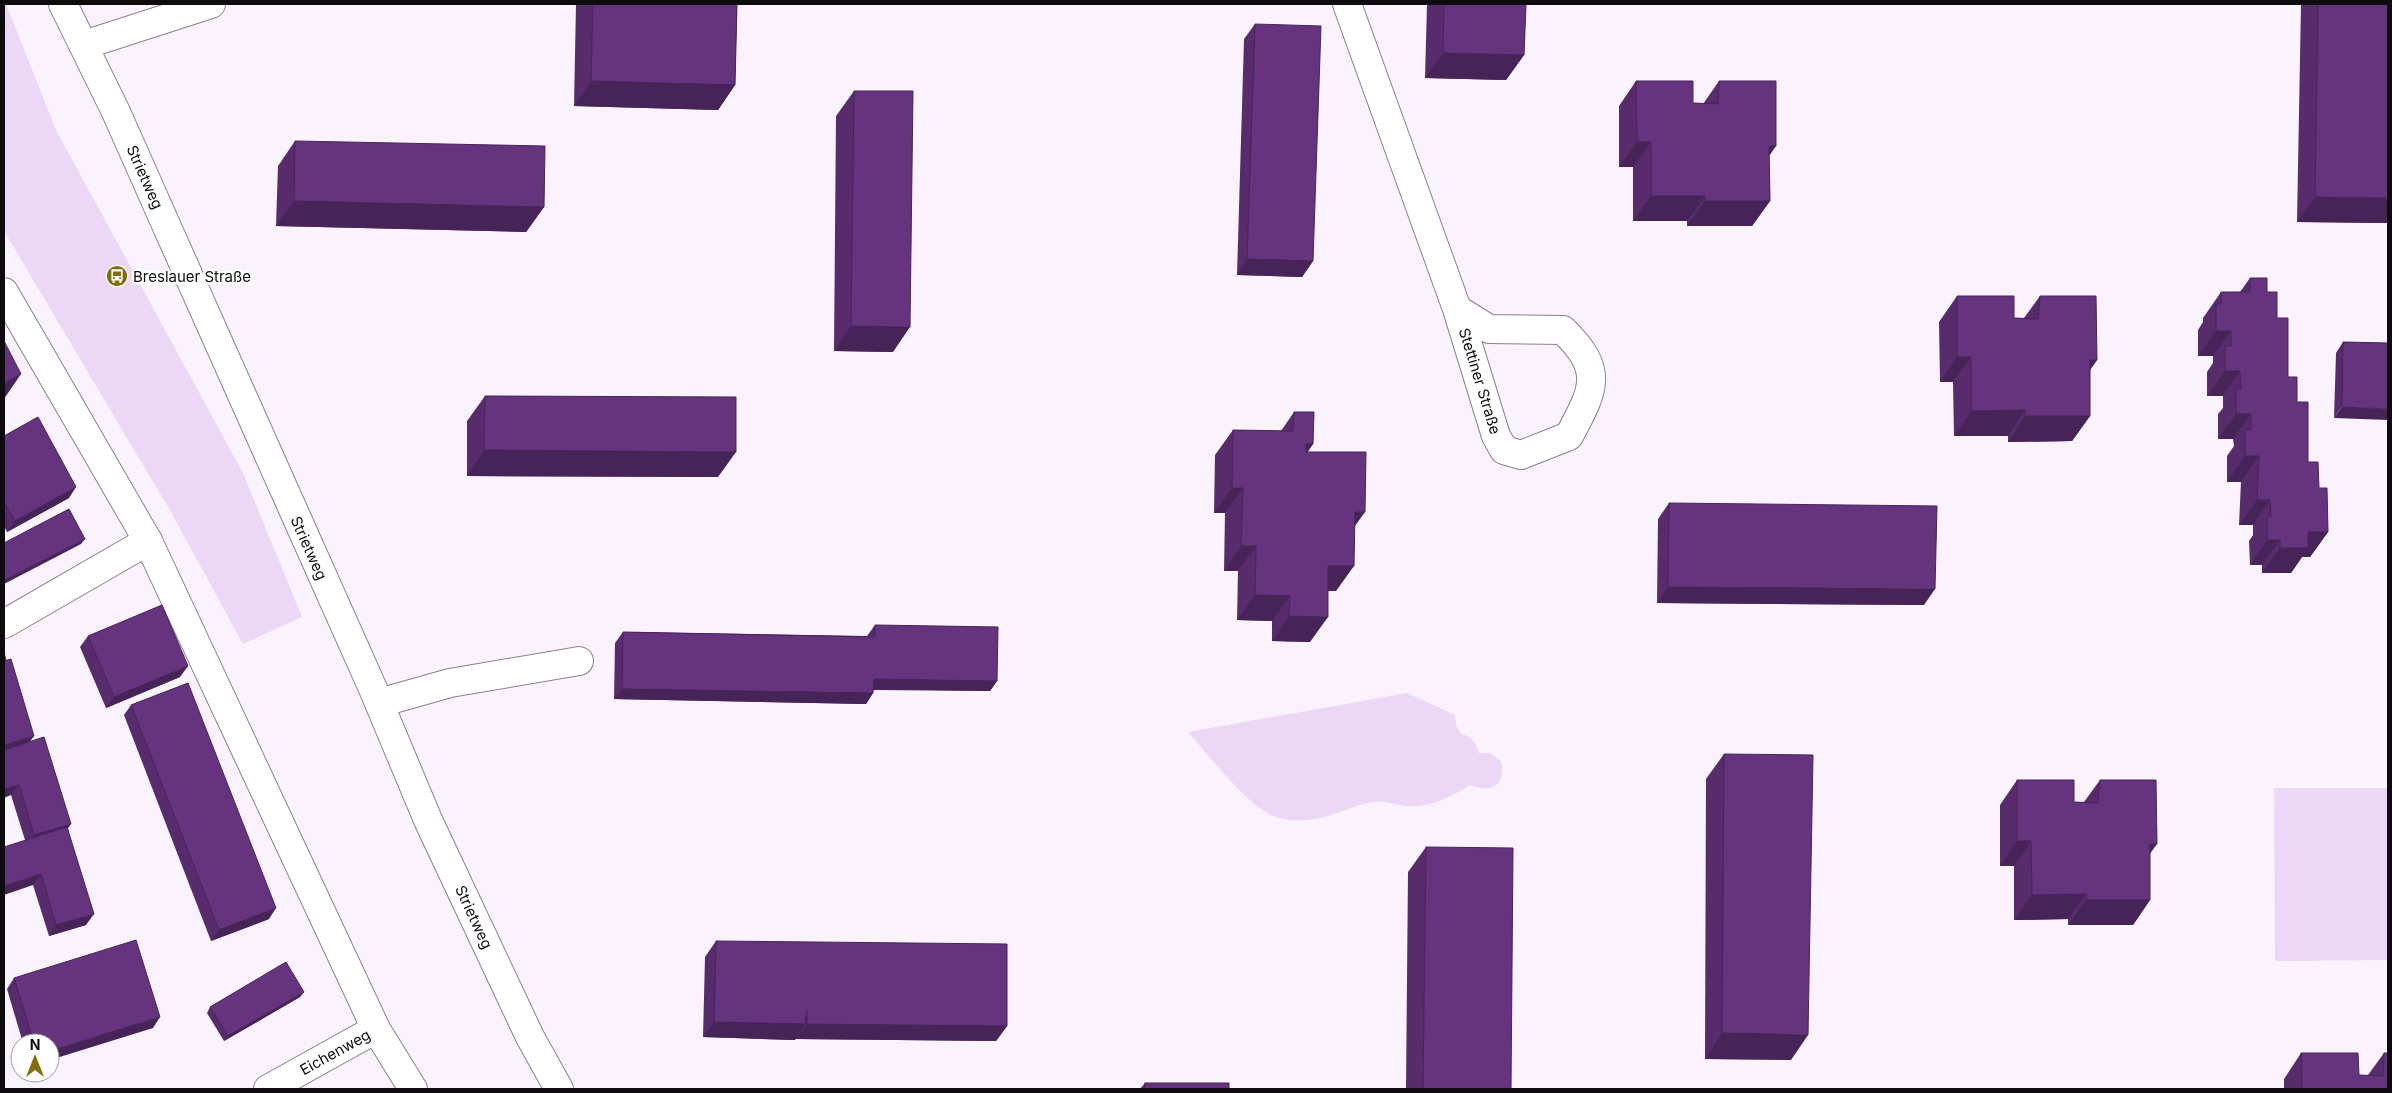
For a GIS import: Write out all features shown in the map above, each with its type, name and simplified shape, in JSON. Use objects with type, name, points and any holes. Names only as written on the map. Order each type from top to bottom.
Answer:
[{"type":"street","name":"Strietweg","points":[[63,4],[128,139],[379,703],[428,820],[530,1037],[559,1089]]},
{"type":"street","points":[[84,45],[211,4]]},
{"type":"street","name":"Stettiner Straße","points":[[1347,4],[1457,309],[1496,436],[1504,450],[1520,455],[1569,436],[1589,398],[1592,375],[1581,348],[1563,330],[1489,329],[1457,309]]},
{"type":"street","points":[[4,292],[148,541],[376,1029],[413,1089]]},
{"type":"street","points":[[4,624],[148,541]]},
{"type":"street","points":[[379,703],[450,683],[579,661]]},
{"type":"street","name":"Eichenweg","points":[[268,1089],[376,1029]]},
{"type":"shaded area","points":[[4,4],[6,4],[56,130],[243,473],[302,617],[243,644],[171,512],[4,231]]},
{"type":"shaded area","points":[[1407,693],[1455,715],[1456,725],[1461,734],[1473,740],[1479,753],[1490,753],[1501,761],[1501,777],[1496,786],[1485,789],[1470,785],[1448,797],[1423,805],[1406,806],[1386,802],[1373,802],[1358,805],[1322,818],[1287,820],[1271,815],[1250,800],[1188,732]]},
{"type":"shaded area","points":[[2274,788],[2388,788],[2388,960],[2275,961]]},
{"type":"building","points":[[593,4],[737,4],[735,85],[591,81]]},
{"type":"building","points":[[1444,4],[1526,4],[1524,55],[1443,53]]},
{"type":"building","points":[[2318,4],[2388,4],[2388,198],[2315,197]]},
{"type":"building","points":[[1255,24],[1321,26],[1313,261],[1247,259]]},
{"type":"building","points":[[1636,81],[1693,81],[1693,103],[1718,104],[1719,81],[1776,81],[1776,146],[1769,146],[1770,201],[1705,201],[1705,196],[1651,196],[1651,142],[1637,142]]},
{"type":"building","points":[[854,91],[913,91],[910,327],[851,326]]},
{"type":"building","points":[[295,141],[545,146],[544,207],[294,201]]},
{"type":"building","points":[[2250,278],[2267,278],[2267,292],[2277,292],[2277,318],[2288,318],[2288,377],[2297,377],[2297,402],[2308,402],[2308,462],[2318,462],[2319,488],[2327,488],[2328,532],[2308,532],[2308,548],[2280,548],[2280,540],[2267,540],[2267,516],[2271,516],[2270,500],[2257,500],[2259,456],[2245,456],[2245,430],[2251,430],[2251,414],[2236,414],[2236,389],[2241,389],[2240,371],[2225,371],[2225,346],[2231,346],[2231,331],[2216,331],[2216,304],[2221,304],[2221,292],[2250,292]]},
{"type":"building","points":[[1957,296],[2014,296],[2014,318],[2038,319],[2040,296],[2096,296],[2097,360],[2090,360],[2090,416],[2025,416],[2025,410],[1971,411],[1971,357],[1957,357]]},
{"type":"building","points":[[4,341],[21,374],[4,383]]},
{"type":"building","points":[[2343,342],[2388,343],[2388,409],[2342,407]]},
{"type":"building","points":[[485,396],[736,397],[736,452],[484,450]]},
{"type":"building","points":[[1294,412],[1314,412],[1313,444],[1306,444],[1306,452],[1366,452],[1365,512],[1355,512],[1354,566],[1328,566],[1328,617],[1289,616],[1290,596],[1255,595],[1256,546],[1241,546],[1243,488],[1232,488],[1233,430],[1293,431]]},
{"type":"building","points":[[38,417],[76,487],[15,521],[4,502],[4,436]]},
{"type":"building","points":[[1669,503],[1937,506],[1935,589],[1668,587]]},
{"type":"building","points":[[69,509],[85,539],[4,580],[4,543]]},
{"type":"building","points":[[162,605],[188,666],[114,697],[88,636]]},
{"type":"building","points":[[875,625],[998,627],[997,681],[874,679],[873,693],[622,689],[623,632],[875,637]]},
{"type":"building","points":[[11,659],[34,736],[4,745],[4,661]]},
{"type":"building","points":[[188,683],[276,908],[219,930],[131,705]]},
{"type":"building","points":[[44,737],[71,824],[34,835],[19,785],[4,789],[4,750]]},
{"type":"building","points":[[1724,754],[1813,755],[1808,1035],[1722,1033]]},
{"type":"building","points":[[2017,780],[2074,780],[2074,802],[2098,803],[2100,780],[2156,780],[2157,844],[2150,844],[2150,900],[2086,900],[2086,894],[2032,895],[2031,841],[2017,841]]},
{"type":"building","points":[[67,827],[94,914],[56,925],[41,874],[4,886],[4,847]]},
{"type":"building","points":[[1426,847],[1513,848],[1511,1089],[1423,1089]]},
{"type":"building","points":[[136,940],[160,1017],[60,1048],[60,1033],[31,1033],[14,978]]},
{"type":"building","points":[[716,941],[1007,944],[1007,1026],[807,1024],[807,1010],[805,1024],[714,1022]]},
{"type":"building","points":[[286,962],[304,992],[228,1036],[210,1007]]},
{"type":"building","points":[[2301,1053],[2358,1053],[2359,1075],[2383,1076],[2384,1053],[2388,1053],[2388,1089],[2302,1089]]},
{"type":"building","points":[[1145,1083],[1229,1083],[1229,1089],[1145,1089]]},
{"type":"place","name":"Breslauer Straße","points":[[117,276]]}]
